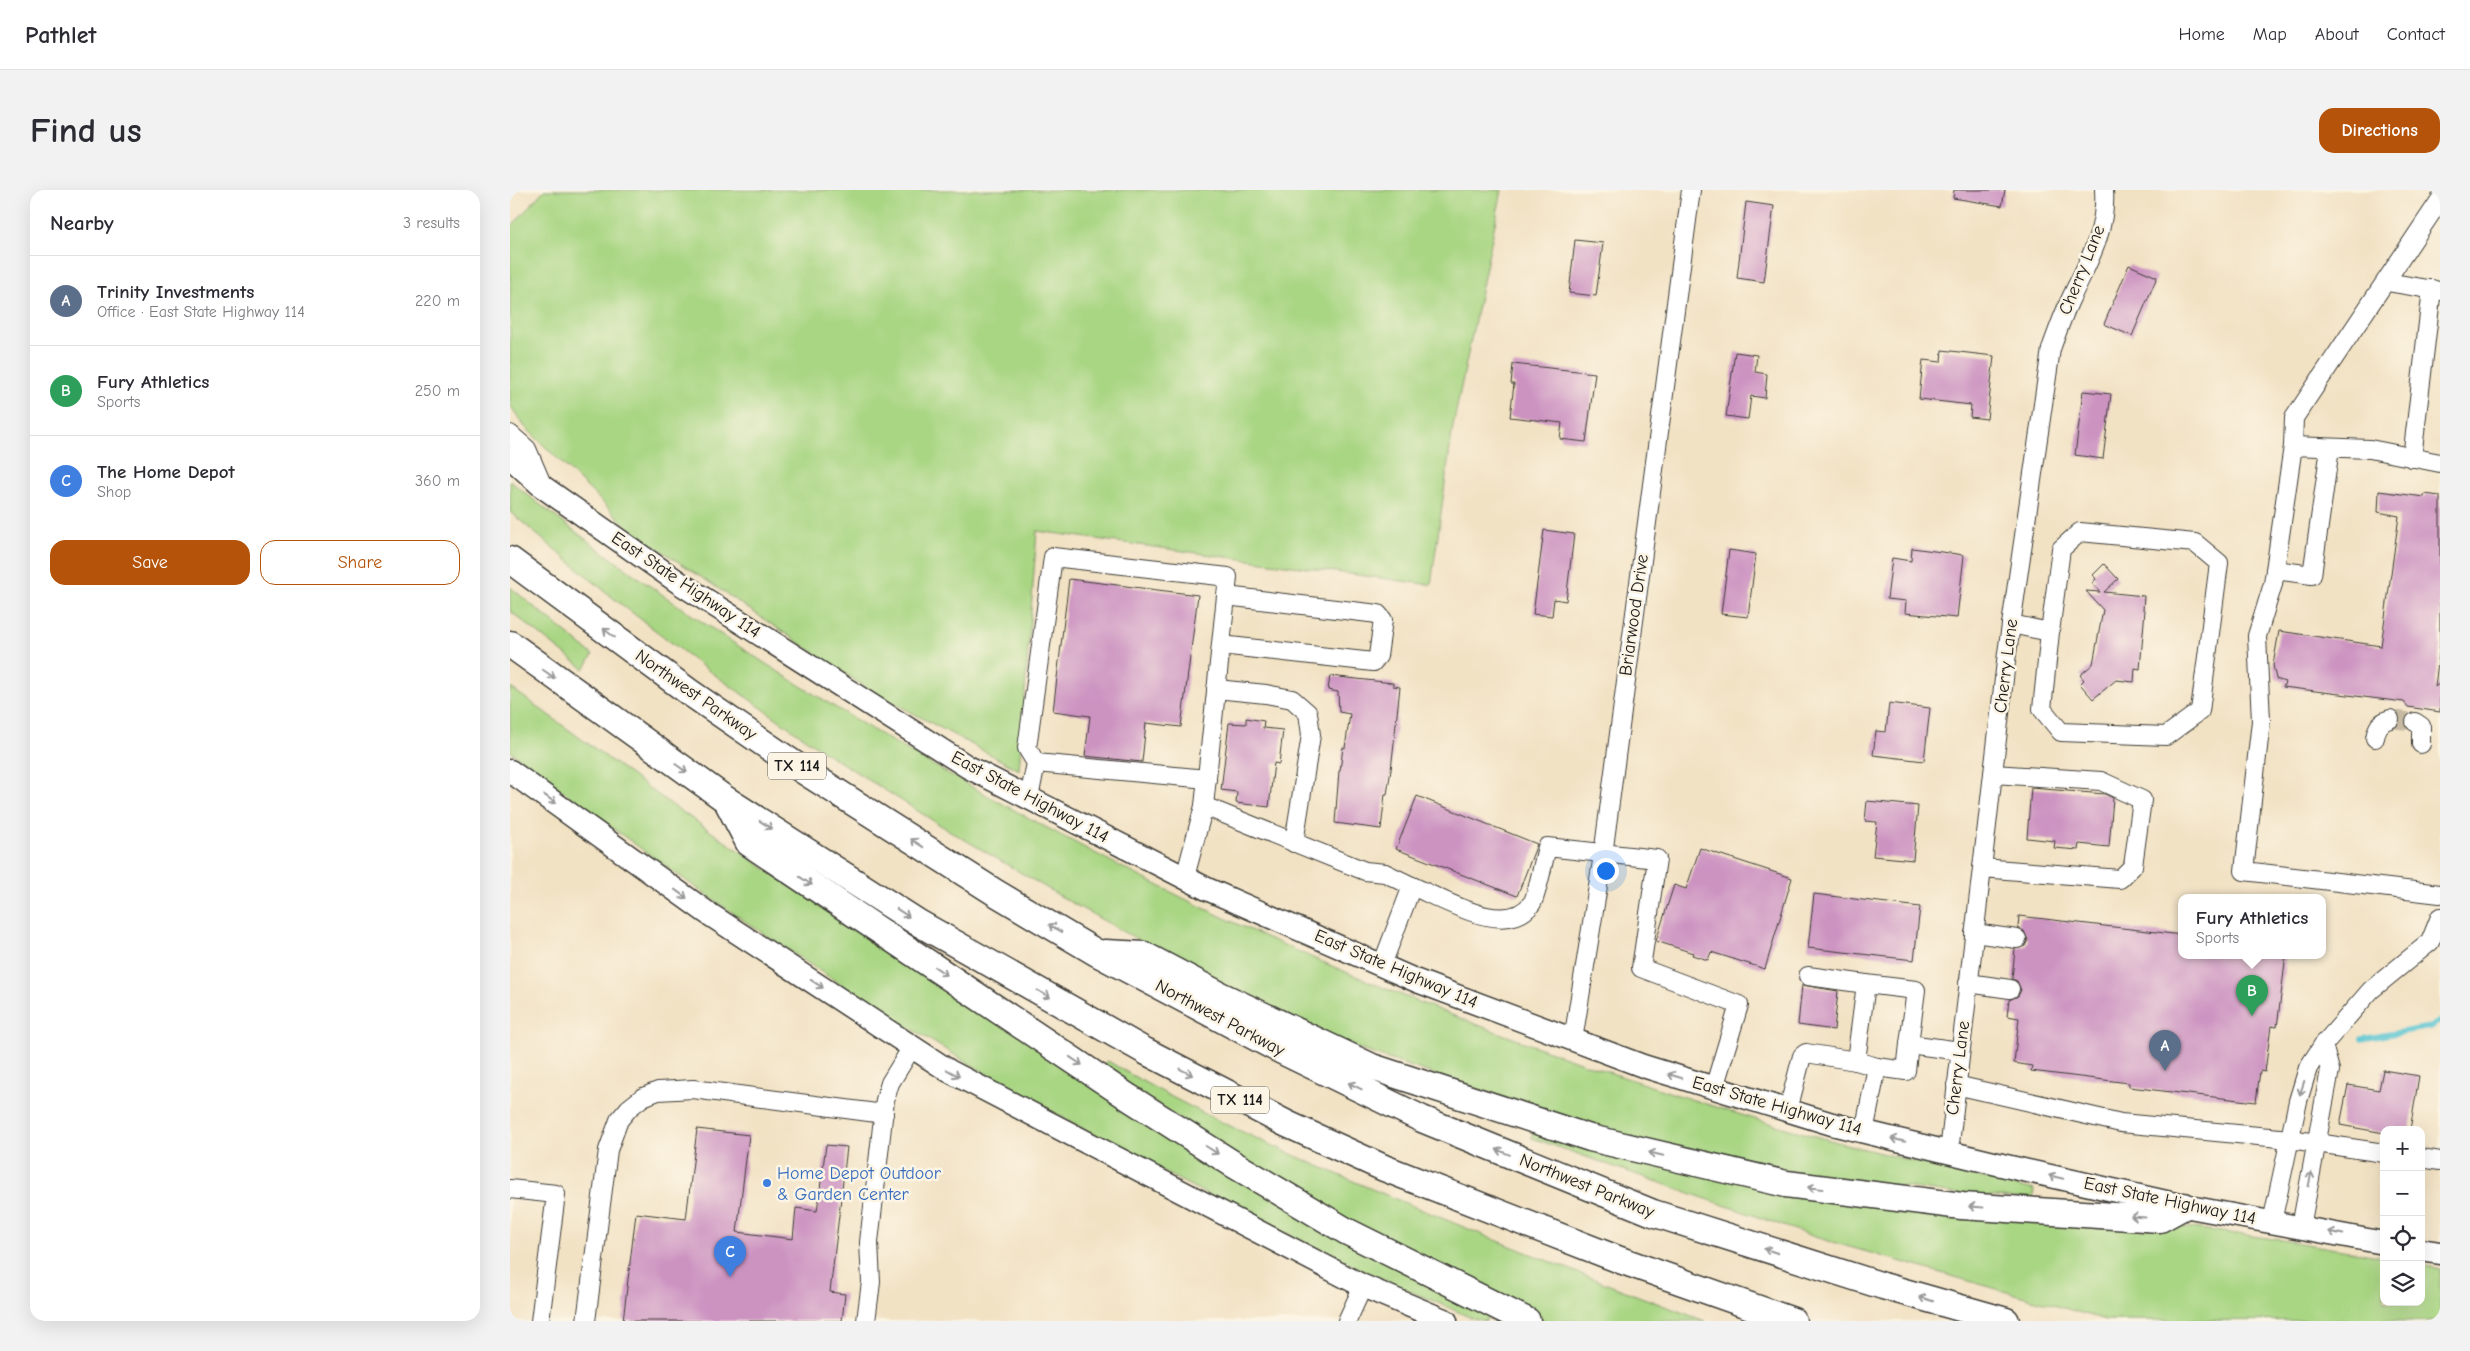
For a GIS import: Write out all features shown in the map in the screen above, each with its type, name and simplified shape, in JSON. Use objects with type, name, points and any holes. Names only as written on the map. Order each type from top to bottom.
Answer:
[{"type":"highway","name":"Northwest Parkway","points":[[510,560],[689,692],[804,771],[996,893],[1097,953],[1276,1048],[1422,1119],[1653,1213],[1882,1286],[2006,1321]]},
{"type":"highway","name":"TX 114","points":[[510,644],[725,799],[918,922],[1145,1051],[1287,1124],[1384,1168],[1620,1260],[1794,1321]]},
{"type":"highway","points":[[725,799],[749,842],[1128,1097],[1346,1231],[1527,1321]]},
{"type":"highway","points":[[1097,953],[1144,955],[1220,996],[1372,1067],[1590,1138],[1786,1184],[1962,1206],[2160,1219],[2184,1206]]},
{"type":"main road","name":"East State Highway 114","points":[[510,457],[543,487],[689,590],[968,767],[1185,877],[1382,966],[1643,1066],[1864,1132],[2184,1206],[2380,1241]]},
{"type":"main road","points":[[510,771],[706,912],[949,1071],[1363,1286],[1446,1321]]},
{"type":"main road","points":[[2425,1251],[2440,1253]]},
{"type":"street","name":"Briarwood Drive","points":[[1573,1040],[1603,855],[1691,190]]},
{"type":"street","name":"Cherry Lane","points":[[1949,1152],[2011,624],[2051,348],[2066,308],[2101,234],[2106,210],[2104,190]]},
{"type":"street","points":[[2440,200],[2387,282],[2294,418],[2293,446],[2273,584],[2257,636],[2261,721],[2244,871],[2440,894]]},
{"type":"street","points":[[2387,282],[2436,290],[2412,458]]},
{"type":"street","points":[[510,434],[527,449],[543,487]]},
{"type":"street","points":[[2293,446],[2370,449],[2440,463]]},
{"type":"street","points":[[2275,570],[2312,575],[2330,448]]},
{"type":"street","points":[[2080,532],[2196,543],[2219,563],[2200,711],[2166,736],[2061,732],[2042,708],[2050,632],[2061,549],[2080,532]]},
{"type":"street","points":[[1029,798],[1036,763],[1027,748],[1052,557],[1228,577],[1204,806],[1185,877]]},
{"type":"street","points":[[1221,645],[1373,662],[1378,656],[1383,620],[1378,614],[1226,596]]},
{"type":"street","points":[[2011,624],[2050,632]]},
{"type":"street","points":[[1216,689],[1266,694],[1292,699],[1308,713],[1311,735],[1310,751],[1294,843]]},
{"type":"street","points":[[2375,738],[2376,728],[2383,721],[2390,719]]},
{"type":"street","points":[[2415,722],[2421,726],[2422,744]]},
{"type":"street","points":[[1036,763],[1207,779]]},
{"type":"street","points":[[1982,868],[2120,879],[2133,866],[2142,800],[2101,781],[1993,774]]},
{"type":"street","points":[[1204,806],[1365,871],[1385,873],[1474,912],[1498,919],[1521,914],[1534,902],[1547,847],[1603,855],[1656,859],[1641,968],[1738,1005],[1714,1088]]},
{"type":"street","points":[[1382,966],[1412,886]]},
{"type":"street","points":[[2272,1222],[2298,1101],[2308,1068],[2323,1045],[2371,990],[2430,942],[2440,917]]},
{"type":"street","points":[[1974,934],[2017,939]]},
{"type":"street","points":[[1788,1110],[1802,1056],[1806,1053],[1906,1071],[1916,990],[1808,976]]},
{"type":"street","points":[[1968,983],[2010,989]]},
{"type":"street","points":[[1856,1061],[1866,984]]},
{"type":"street","points":[[1909,1044],[1960,1051]]},
{"type":"street","points":[[2300,1227],[2318,1143],[2330,1070],[2323,1045]]},
{"type":"street","points":[[866,1321],[871,1282],[869,1242],[884,1114],[890,1083],[912,1047]]},
{"type":"street","points":[[1864,1132],[1877,1067]]},
{"type":"street","points":[[1956,1085],[2121,1123],[2290,1139],[2380,1152]]},
{"type":"street","points":[[586,1321],[608,1150],[619,1120],[628,1108],[643,1097],[658,1091],[694,1089],[884,1114]]},
{"type":"street","points":[[2425,1159],[2440,1161]]},
{"type":"street","points":[[510,1189],[556,1194],[540,1321]]},
{"type":"street","points":[[1347,1321],[1363,1286]]},
{"type":"green space","points":[[544,190],[1502,190],[1453,426],[1431,585],[1037,531],[1019,770],[868,689],[631,530],[525,427],[510,405],[510,228]]},
{"type":"green space","points":[[510,481],[572,529],[700,621],[833,706],[1038,823],[1231,921],[1438,1010],[1560,1055],[1683,1097],[1817,1137],[2034,1190],[2033,1199],[1963,1195],[1797,1172],[1732,1161],[1620,1137],[1344,1044],[1231,991],[1072,903],[940,825],[823,751],[702,666],[613,598],[510,512]]},
{"type":"green space","points":[[510,587],[593,655],[584,669],[510,611]]},
{"type":"green space","points":[[510,687],[672,805],[773,874],[1488,1315],[1486,1321],[1464,1315],[1350,1264],[1212,1197],[1106,1142],[901,1022],[800,958],[702,892],[605,823],[510,751]]},
{"type":"green space","points":[[1108,1061],[1203,1113],[1334,1173],[1535,1256],[1705,1321],[1543,1321],[1429,1266],[1297,1194],[1105,1071],[1104,1064]]},
{"type":"green space","points":[[1533,1131],[1684,1169],[2192,1228],[2282,1240],[2380,1256],[2380,1306],[2425,1306],[2425,1266],[2440,1269],[2440,1321],[2106,1320],[1818,1238],[1532,1138]]},
{"type":"building","points":[[1954,190],[2005,190],[2002,206],[1953,198]]},
{"type":"building","points":[[1746,202],[1774,206],[1764,282],[1737,278]]},
{"type":"building","points":[[1575,240],[1603,243],[1596,296],[1569,293]]},
{"type":"building","points":[[2129,265],[2157,277],[2132,336],[2104,324]]},
{"type":"building","points":[[1942,350],[1994,356],[1987,419],[1970,417],[1971,405],[1919,399],[1923,360],[1941,362]]},
{"type":"building","points":[[1735,352],[1757,355],[1755,372],[1767,374],[1765,398],[1751,396],[1748,419],[1726,416]]},
{"type":"building","points":[[1513,364],[1595,373],[1586,442],[1560,439],[1562,423],[1510,417],[1514,384],[1511,384]]},
{"type":"building","points":[[2083,391],[2111,394],[2103,459],[2075,455]]},
{"type":"building","points":[[2379,491],[2424,497],[2425,494],[2440,496],[2440,646],[2435,687],[2440,683],[2440,712],[2408,707],[2404,702],[2283,687],[2285,682],[2276,679],[2273,665],[2279,631],[2381,646],[2399,516],[2378,512]]},
{"type":"building","points":[[1544,530],[1574,534],[1566,601],[1554,599],[1552,616],[1533,614]]},
{"type":"building","points":[[1912,548],[1964,555],[1957,618],[1905,613],[1906,601],[1887,599],[1892,558],[1911,561]]},
{"type":"building","points":[[1729,550],[1756,554],[1748,617],[1721,614]]},
{"type":"building","points":[[2104,564],[2118,579],[2104,592],[2144,596],[2143,610],[2145,610],[2140,669],[2135,668],[2134,682],[2116,680],[2093,699],[2080,684],[2084,680],[2080,675],[2093,664],[2103,610],[2086,591],[2100,592],[2092,583],[2096,579],[2093,575]]},
{"type":"building","points":[[1069,579],[1198,595],[1181,727],[1146,723],[1142,762],[1085,756],[1090,716],[1053,711]]},
{"type":"building","points":[[1330,676],[1393,683],[1393,686],[1400,687],[1391,770],[1387,794],[1385,794],[1381,829],[1335,823],[1339,771],[1343,747],[1345,748],[1350,714],[1339,712],[1338,692],[1328,690]]},
{"type":"building","points":[[1889,703],[1930,708],[1924,761],[1873,755],[1876,731],[1886,732]]},
{"type":"building","points":[[1246,718],[1264,721],[1263,728],[1283,730],[1279,764],[1274,763],[1269,807],[1236,803],[1237,792],[1221,790],[1229,723],[1246,724]]},
{"type":"building","points":[[2031,788],[2105,794],[2113,798],[2109,847],[2079,844],[2078,850],[2054,848],[2055,841],[2027,838]]},
{"type":"building","points":[[1417,796],[1537,844],[1517,896],[1396,849]]},
{"type":"building","points":[[1867,801],[1918,806],[1913,860],[1873,856],[1877,822],[1865,821]]},
{"type":"building","points":[[1700,848],[1792,878],[1765,969],[1711,952],[1708,960],[1656,941],[1674,885],[1686,889]]},
{"type":"building","points":[[1814,894],[1920,907],[1914,960],[1808,948]]},
{"type":"building","points":[[2019,916],[2178,935],[2178,959],[2286,959],[2277,1027],[2271,1026],[2265,1072],[2260,1071],[2256,1102],[2129,1087],[2129,1083],[2031,1071],[2032,1066],[2014,1063],[2019,1018],[2007,1016],[2009,1000],[2018,996],[2021,990],[2017,981],[2012,979],[2015,949],[2025,946],[2028,940],[2024,931],[2018,928]]},
{"type":"building","points":[[1802,985],[1838,991],[1834,1030],[1798,1025]]},
{"type":"building","points":[[2383,1070],[2419,1076],[2411,1126],[2380,1126],[2380,1132],[2340,1125],[2348,1085],[2379,1090]]},
{"type":"building","points":[[697,1129],[749,1135],[737,1232],[793,1239],[796,1208],[817,1211],[826,1145],[847,1147],[830,1292],[845,1294],[842,1321],[623,1321],[636,1213],[686,1219]]},
{"type":"waterway","points":[[2362,1039],[2430,1027],[2440,1021]]},
{"type":"tunnel","points":[[2390,719],[2415,722]]},
{"type":"place","name":"Fury Athletics","points":[[2252,1016]]},
{"type":"place","name":"Trinity Investments","points":[[2165,1071]]},
{"type":"place","name":"Home Depot Outdoor & Garden Center","points":[[767,1183]]},
{"type":"place","name":"The Home Depot","points":[[730,1277]]}]
